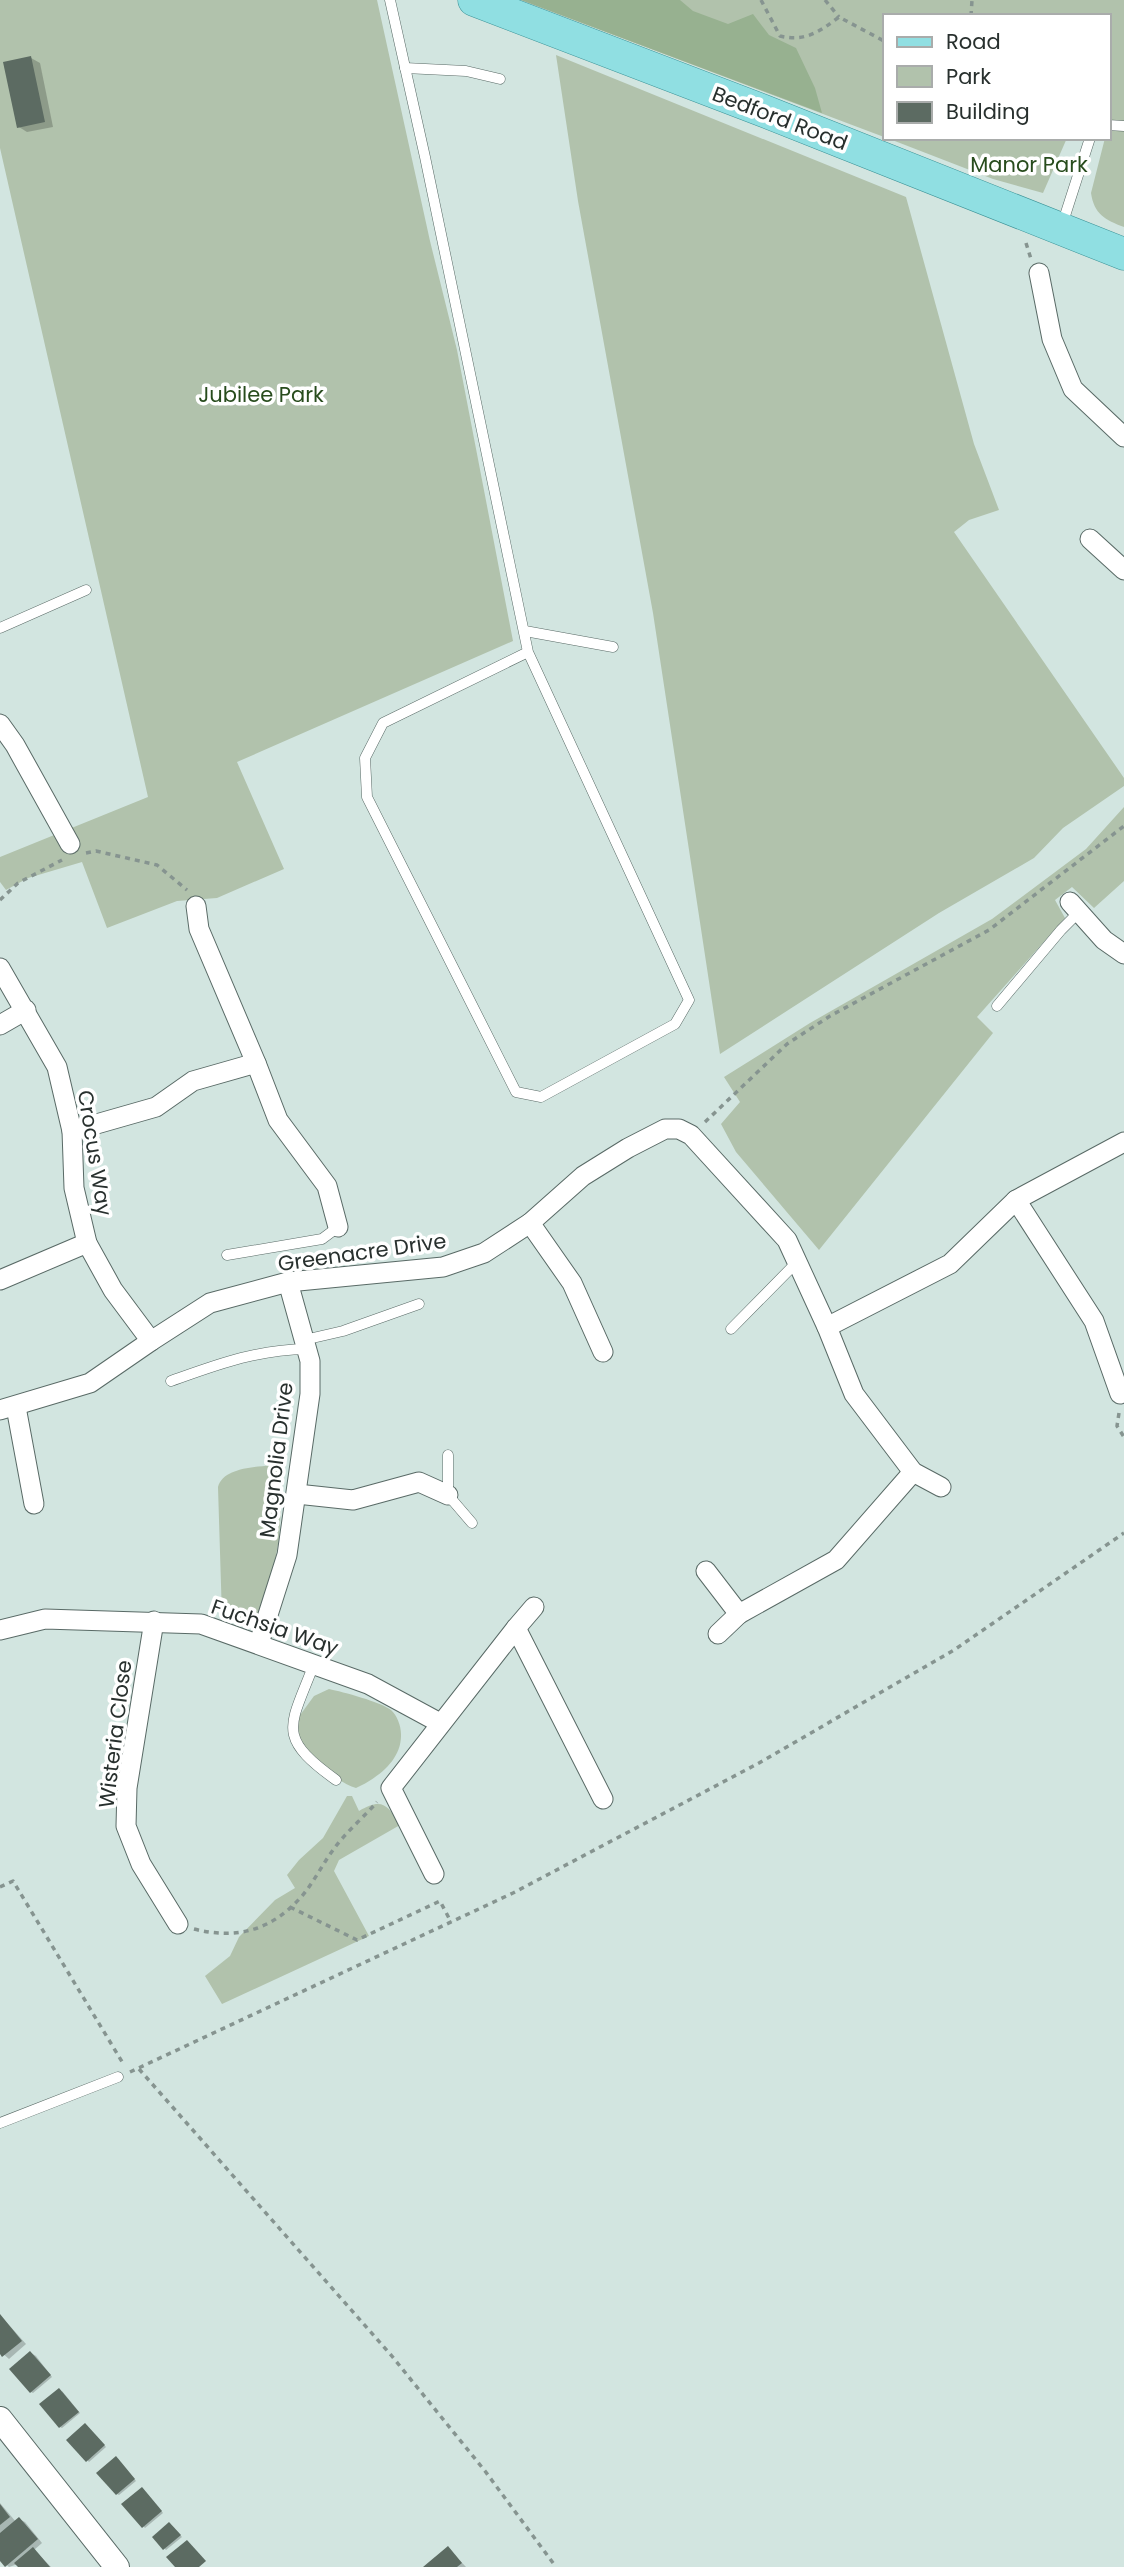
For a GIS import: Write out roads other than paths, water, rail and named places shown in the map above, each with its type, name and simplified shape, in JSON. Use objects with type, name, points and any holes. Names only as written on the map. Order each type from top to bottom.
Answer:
[{"type":"main road","name":"Bedford Road","points":[[474,0],[764,111],[1124,254]]},
{"type":"street","points":[[1039,273],[1052,339],[1073,389],[1124,437]]},
{"type":"street","points":[[1090,539],[1124,570]]},
{"type":"street","points":[[0,724],[8,748],[76,850]]},
{"type":"street","points":[[196,906],[199,929],[278,1120],[327,1186],[338,1227]]},
{"type":"street","points":[[1075,907],[1104,940],[1124,954]]},
{"type":"street","name":"Crocus Way","points":[[0,968],[57,1068],[72,1131],[74,1188],[87,1243],[113,1290],[150,1341]]},
{"type":"street","points":[[0,1025],[26,1010]]},
{"type":"street","points":[[72,1131],[156,1107],[193,1081],[256,1063]]},
{"type":"street","name":"Greenacre Drive","points":[[8,1409],[90,1383],[210,1303],[288,1282],[443,1267],[484,1253],[530,1223],[583,1177],[628,1148],[665,1129],[685,1132],[787,1240],[797,1261]]},
{"type":"street","points":[[827,1327],[950,1264],[1016,1200],[1124,1142]]},
{"type":"street","points":[[1016,1200],[1094,1321],[1120,1394]]},
{"type":"street","points":[[530,1223],[572,1283],[603,1352]]},
{"type":"street","points":[[0,1280],[87,1243]]},
{"type":"street","points":[[797,1261],[854,1394],[913,1472],[941,1488]]},
{"type":"street","name":"Magnolia Drive","points":[[259,1643],[287,1555],[310,1394],[310,1361],[288,1282]]},
{"type":"street","points":[[8,1409],[34,1504]]},
{"type":"street","points":[[718,1634],[739,1614],[836,1560],[913,1472]]},
{"type":"street","points":[[297,1494],[353,1500],[419,1482],[448,1495]]},
{"type":"street","points":[[706,1571],[739,1614]]},
{"type":"street","points":[[434,1874],[391,1788],[534,1607]]},
{"type":"street","name":"Fuchsia Way","points":[[0,1630],[45,1619],[201,1624],[368,1684],[440,1723]]},
{"type":"street","name":"Wisteria Close","points":[[154,1621],[127,1788],[126,1826],[141,1864],[178,1924]]},
{"type":"street","points":[[516,1628],[603,1799]]},
{"type":"street","points":[[0,2419],[117,2567]]},
{"type":"lane","points":[[390,0],[528,652],[689,1000],[675,1024],[541,1097],[516,1093],[368,797],[365,758],[383,723],[528,652]]},
{"type":"lane","points":[[405,68],[466,71],[500,79]]},
{"type":"lane","points":[[1061,229],[1089,140]]},
{"type":"lane","points":[[0,628],[86,590]]},
{"type":"lane","points":[[525,631],[613,647]]},
{"type":"lane","points":[[997,1006],[1061,929],[1075,907]]},
{"type":"lane","points":[[227,1255],[322,1239],[338,1227]]},
{"type":"lane","points":[[731,1329],[797,1261]]},
{"type":"lane","points":[[171,1381],[223,1362],[306,1344],[419,1304]]},
{"type":"lane","points":[[448,1455],[448,1495],[472,1523]]},
{"type":"lane","points":[[314,1664],[292,1724],[293,1737],[300,1750],[336,1780]]},
{"type":"lane","points":[[0,2123],[118,2077]]},
{"type":"park label","name":"Manor Park","points":[[1029,164]]},
{"type":"park label","name":"Jubilee Park","points":[[261,394]]}]
